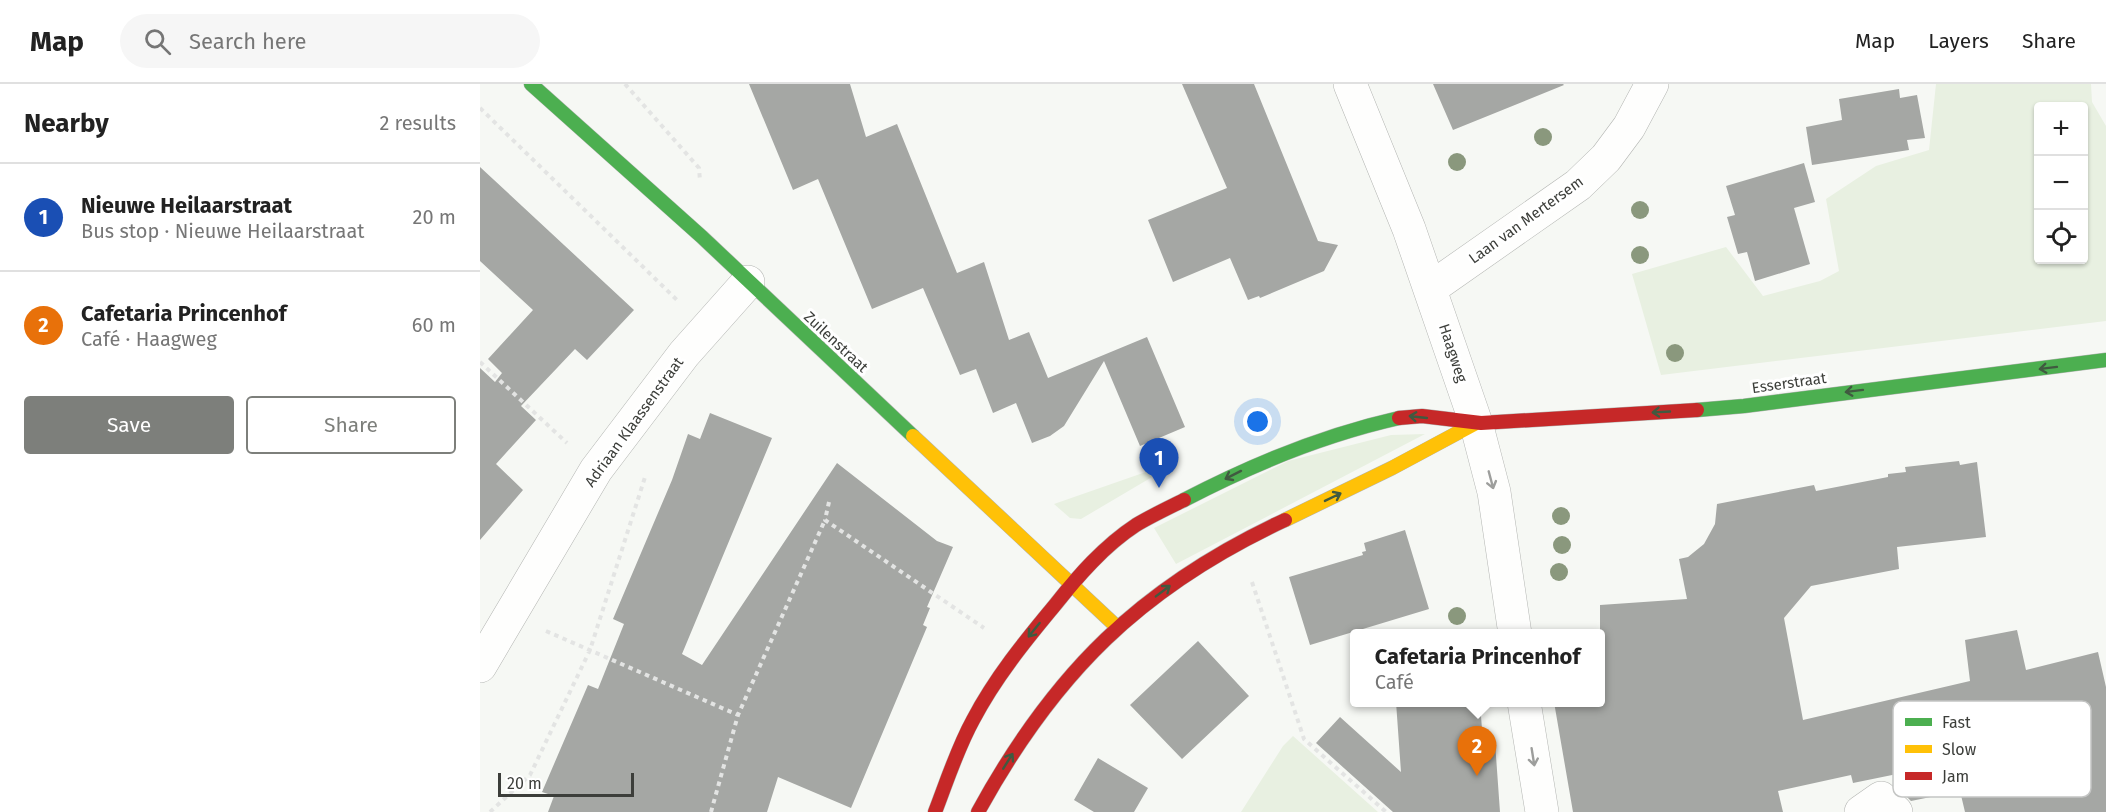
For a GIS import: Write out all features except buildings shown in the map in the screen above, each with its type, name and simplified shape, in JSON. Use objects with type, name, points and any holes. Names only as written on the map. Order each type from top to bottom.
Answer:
[{"type":"street","name":"Zuilenstraat","points":[[531,84],[702,237],[1117,627]]},
{"type":"street","name":"Haagweg","points":[[1350,84],[1431,288],[1476,423],[1494,492],[1514,629]]},
{"type":"street","name":"Laan van Mertersem","points":[[1431,288],[1578,185],[1606,158],[1629,127],[1652,84]]},
{"type":"street","name":"Adriaan Klaassenstraat","points":[[480,666],[596,470],[684,354],[748,282]]},
{"type":"street","name":"Esserstraat","points":[[935,812],[964,738],[983,703],[1017,650],[1071,584],[1119,537],[1136,525],[1251,465],[1293,447],[1407,416],[1476,423],[1556,420],[1744,406],[2106,360]]},
{"type":"street","points":[[978,812],[1035,721],[1075,672],[1117,627],[1173,583],[1239,542],[1422,454],[1476,423]]},
{"type":"street","points":[[1525,707],[1542,812]]},
{"type":"street","points":[[1861,812],[1881,798],[1896,812]]},
{"type":"path","points":[[625,84],[699,168],[702,237]]},
{"type":"path","points":[[480,108],[706,329]]},
{"type":"path","points":[[480,362],[596,470]]},
{"type":"path","points":[[490,812],[530,775],[590,650],[648,468]]},
{"type":"path","points":[[711,812],[738,715],[825,520],[829,502]]},
{"type":"path","points":[[825,520],[1017,650]]},
{"type":"path","points":[[1239,542],[1304,739],[1386,812]]},
{"type":"path","points":[[510,615],[738,715]]},
{"type":"green space","points":[[1936,84],[2091,84],[2092,102],[2106,126],[2106,321],[1661,375],[1632,274],[1726,247],[1763,296],[1820,281],[1839,271],[1826,199],[1876,166],[1929,150]]},
{"type":"green space","points":[[1425,434],[1176,564],[1154,528],[1288,461],[1391,435]]},
{"type":"green space","points":[[1163,466],[1164,470],[1081,519],[1070,518],[1054,504]]},
{"type":"green space","points":[[1293,736],[1378,812],[1241,812],[1283,746]]},
{"type":"traffic: fast","points":[[531,84],[702,237],[913,436]]},
{"type":"traffic: fast","points":[[1697,410],[2106,360]]},
{"type":"traffic: fast","points":[[1184,500],[1236,474],[1289,452],[1343,433],[1399,418]]},
{"type":"traffic: slow","points":[[1285,520],[1392,468],[1476,423]]},
{"type":"traffic: slow","points":[[913,436],[1117,627]]},
{"type":"traffic: jam","points":[[1399,418],[1422,416],[1481,423],[1697,410]]},
{"type":"traffic: jam","points":[[935,812],[967,731],[1001,675],[1033,632],[1082,572],[1113,542],[1136,525],[1184,500]]},
{"type":"traffic: jam","points":[[978,812],[1007,762],[1038,717],[1071,676],[1106,639],[1145,605],[1187,574],[1234,546],[1285,520]]},
{"type":"place","name":"Nieuwe Heilaarstraat","points":[[1159,488]]},
{"type":"place","name":"Cafetaria Princenhof","points":[[1477,776]]}]
